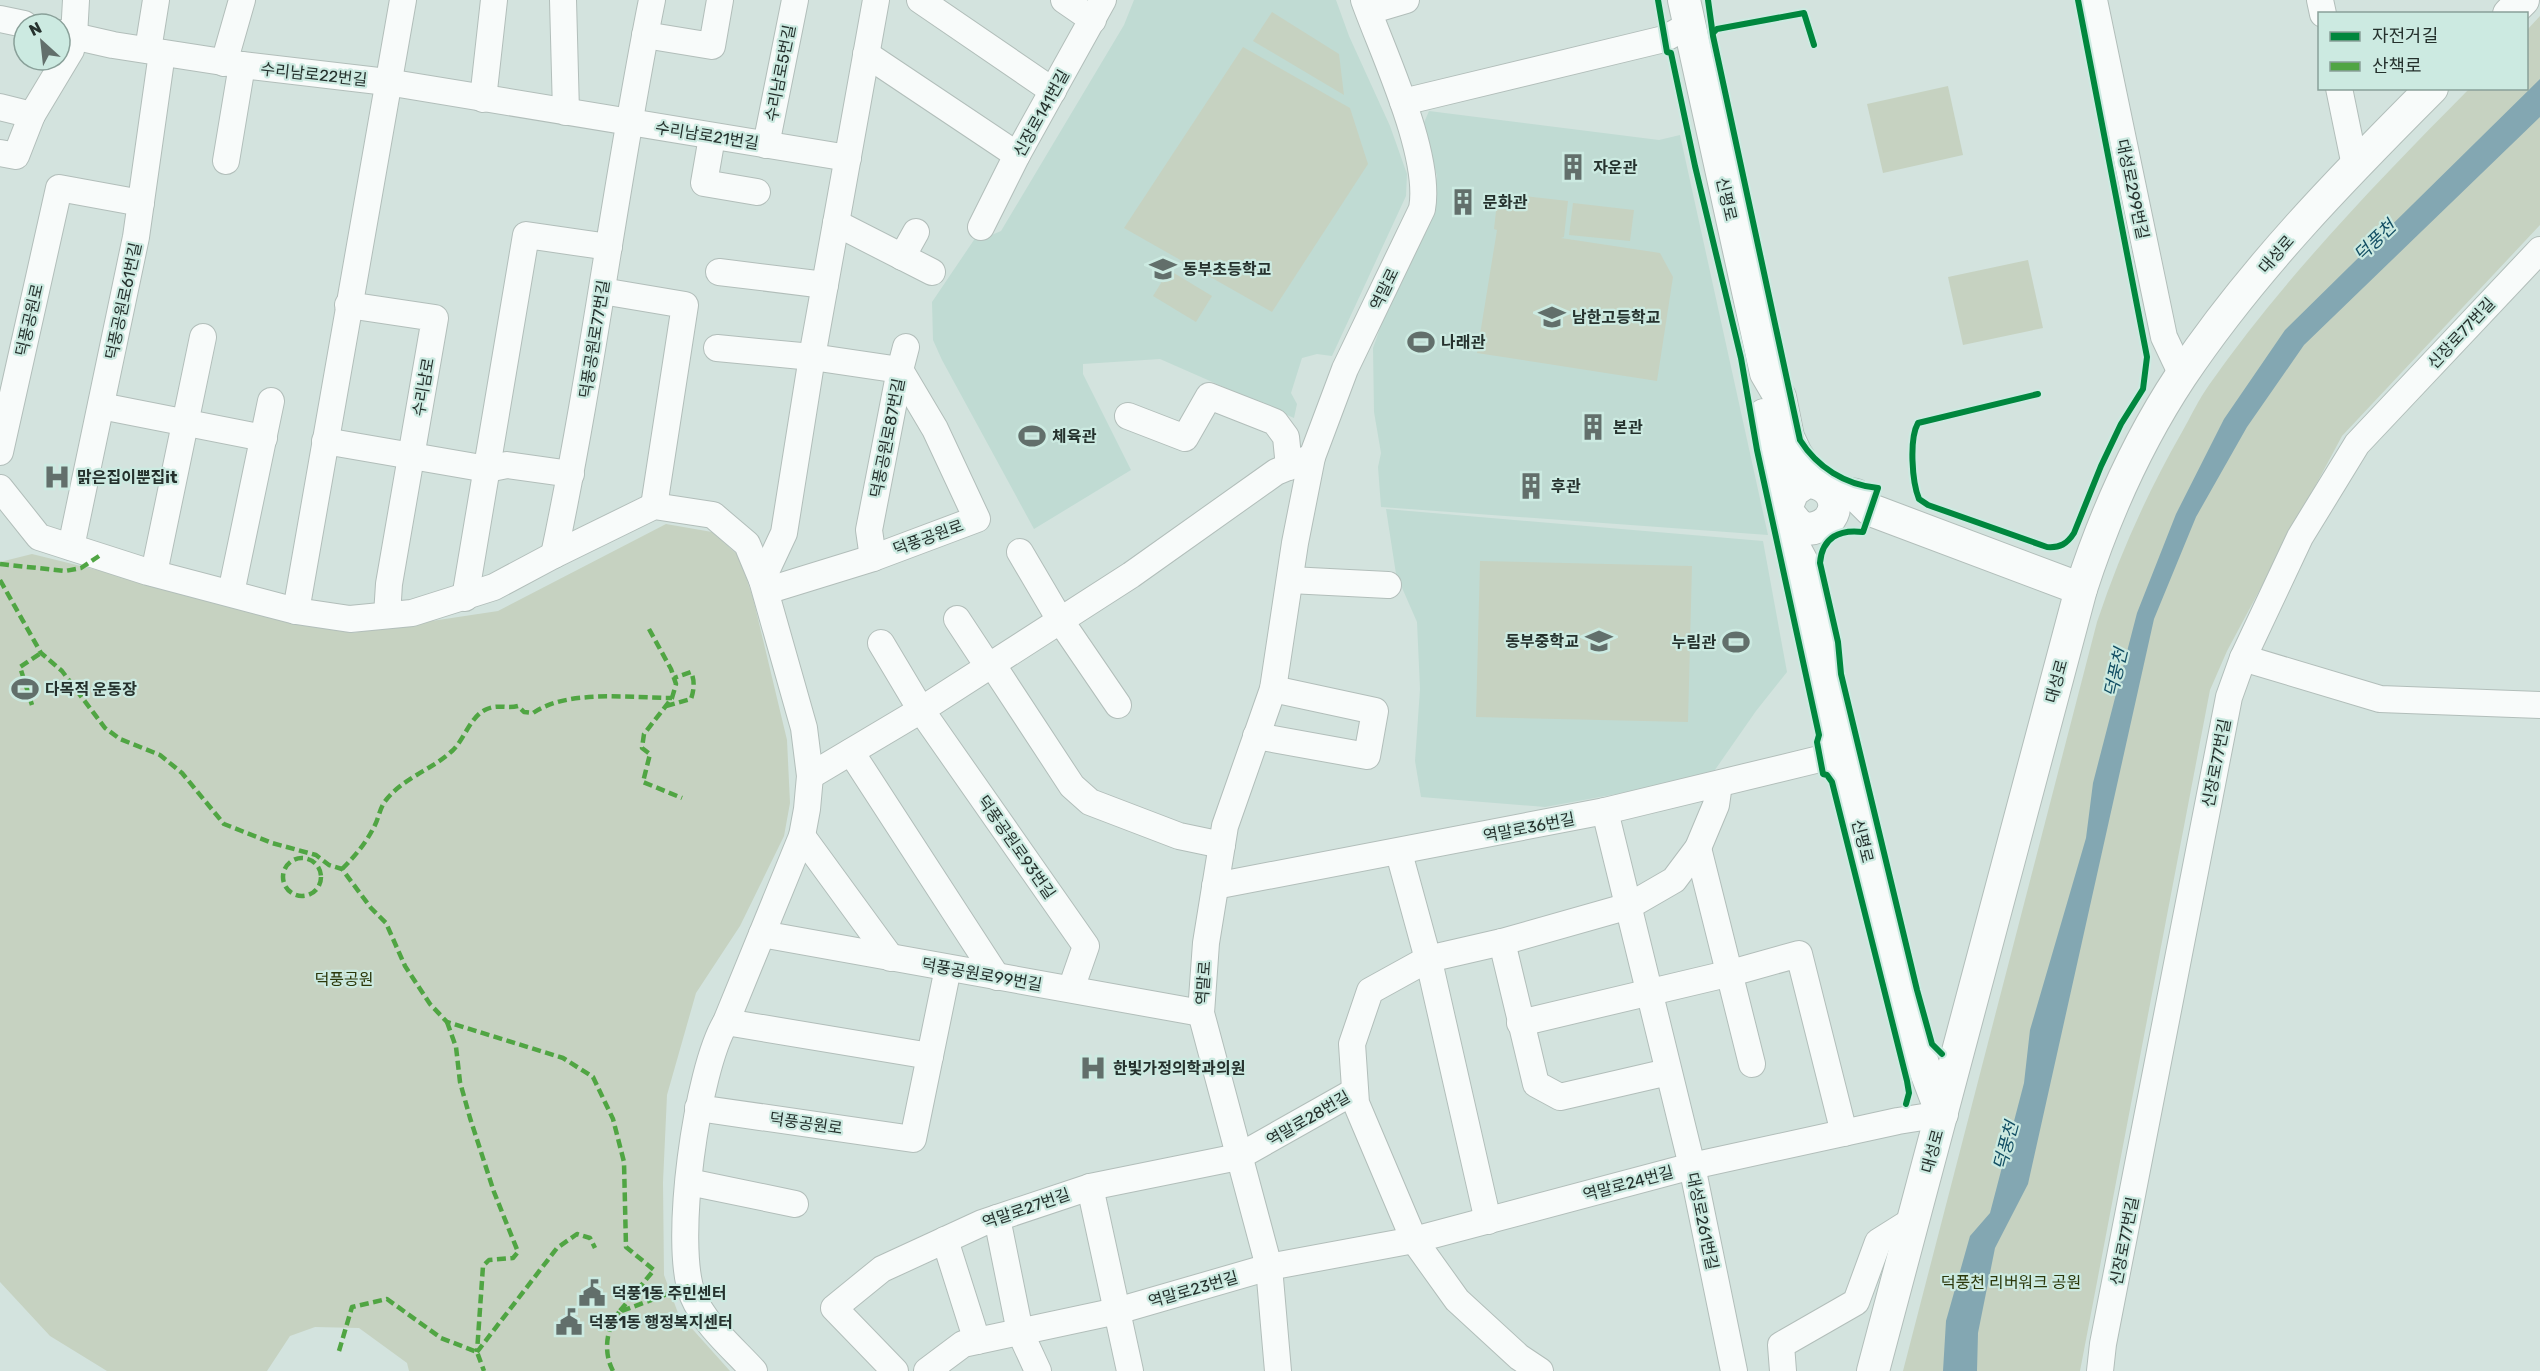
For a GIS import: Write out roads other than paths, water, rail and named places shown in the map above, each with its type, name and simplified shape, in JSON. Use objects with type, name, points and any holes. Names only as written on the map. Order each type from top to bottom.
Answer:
[{"type":"street","points":[[155,52],[156,0]]},
{"type":"street","name":"수리남로22번길","points":[[226,161],[233,64],[242,0]]},
{"type":"street","points":[[296,610],[403,0]]},
{"type":"street","points":[[483,99],[494,0]]},
{"type":"street","points":[[563,0],[566,112]]},
{"type":"street","name":"덕풍공원로77번길","points":[[554,555],[571,474],[628,122],[652,0]]},
{"type":"street","points":[[645,35],[712,46],[720,0]]},
{"type":"street","name":"수리남로5번길","points":[[766,145],[795,0]]},
{"type":"street","points":[[764,586],[784,533],[812,357],[876,0]]},
{"type":"street","points":[[920,0],[1053,91]]},
{"type":"street","points":[[1064,0],[1098,10]]},
{"type":"street","points":[[1366,6],[1406,0]]},
{"type":"street","name":"대성로299번길","points":[[2094,0],[2164,337],[2182,375]]},
{"type":"street","points":[[2511,12],[2523,0]]},
{"type":"street","name":"역말로","points":[[1278,1371],[1269,1267],[1201,1013],[1206,944],[1221,845],[1225,826],[1274,689],[1312,456],[1345,369],[1422,209],[1425,194],[1417,149],[1403,102],[1366,6]]},
{"type":"street","name":"신장로141번길","points":[[981,227],[1017,155],[1098,10]]},
{"type":"street","name":"신평로","points":[[1403,102],[1664,39],[1687,13]]},
{"type":"street","name":"신평로","points":[[1687,13],[1766,373],[1762,403],[1776,471],[1813,507],[1794,547],[1802,562],[1840,754],[1914,1040],[1942,1114]]},
{"type":"street","name":"수리남로22번길","points":[[72,35],[155,52],[233,64],[387,82]]},
{"type":"street","name":"덕풍공원로61번길","points":[[71,547],[136,237],[155,52]]},
{"type":"street","points":[[866,54],[1017,155]]},
{"type":"street","points":[[0,153],[16,156],[32,115],[58,72]]},
{"type":"street","name":"수리남로21번길","points":[[387,82],[848,158]]},
{"type":"street","points":[[2339,90],[2355,166]]},
{"type":"street","name":"대성로","points":[[1873,1371],[2081,589],[2097,541],[2130,466],[2182,375],[2252,282],[2355,166],[2430,90]]},
{"type":"street","points":[[0,107],[32,115]]},
{"type":"street","points":[[712,137],[704,183],[757,192]]},
{"type":"street","name":"덕풍공원로","points":[[0,452],[59,188],[141,203]]},
{"type":"street","points":[[836,223],[932,272]]},
{"type":"street","points":[[902,256],[916,232]]},
{"type":"street","points":[[465,598],[526,235],[609,247]]},
{"type":"street","name":"신장로77번길","points":[[2100,1371],[2229,697],[2243,658],[2301,537],[2356,444],[2540,250]]},
{"type":"street","points":[[719,272],[825,285]]},
{"type":"street","points":[[602,291],[685,305],[654,506]]},
{"type":"street","name":"수리남로","points":[[348,305],[435,318],[411,456]]},
{"type":"street","points":[[154,573],[187,424],[203,337]]},
{"type":"street","name":"덕풍공원로87번길","points":[[717,348],[812,357],[903,358],[869,530],[873,558]]},
{"type":"street","name":"덕풍공원로","points":[[764,586],[873,558],[976,519],[903,358]]},
{"type":"street","points":[[1128,416],[1185,438],[1209,396],[1275,422],[1286,437],[1288,466]]},
{"type":"street","points":[[231,593],[271,401]]},
{"type":"street","points":[[101,406],[264,438]]},
{"type":"street","points":[[325,441],[487,469],[507,465],[571,474]]},
{"type":"street","points":[[387,615],[389,584],[411,456]]},
{"type":"street","points":[[810,776],[921,710],[1131,575],[1276,472],[1312,456]]},
{"type":"street","points":[[0,488],[39,537],[154,573],[296,610],[350,619],[412,613],[465,598],[494,587],[654,506],[713,515],[747,544],[764,586],[804,728],[810,776],[802,836],[719,1035],[698,1108],[689,1182],[684,1262],[693,1298],[706,1319],[754,1371]]},
{"type":"street","points":[[1813,507],[1856,495],[1871,510],[2081,589]]},
{"type":"street","points":[[1020,552],[1060,620],[1118,705]]},
{"type":"street","points":[[1290,580],[1388,585]]},
{"type":"street","points":[[957,620],[986,663],[992,664],[1072,786],[1090,802],[1179,836],[1221,845]]},
{"type":"street","points":[[881,643],[921,710]]},
{"type":"street","points":[[2243,658],[2380,699],[2540,705]]},
{"type":"street","points":[[1256,736],[1367,756],[1375,711],[1274,689]]},
{"type":"street","name":"덕풍공원로93번길","points":[[921,710],[1086,946],[1071,989]]},
{"type":"street","points":[[851,752],[997,976]]},
{"type":"street","name":"역말로36번길","points":[[1215,886],[1399,853],[1605,811],[1840,754]]},
{"type":"street","name":"역말로28번길","points":[[1238,1157],[1355,1092],[1352,1044],[1370,991],[1428,959],[1502,942],[1629,906],[1674,880],[1698,848],[1716,805],[1719,784]]},
{"type":"street","name":"대성로261번길","points":[[1605,811],[1692,1166],[1734,1371]]},
{"type":"street","points":[[802,836],[891,958]]},
{"type":"street","points":[[1698,848],[1752,1064]]},
{"type":"street","points":[[1399,853],[1428,959],[1488,1221]]},
{"type":"street","name":"덕풍공원로99번길","points":[[762,934],[1201,1013]]},
{"type":"street","points":[[1502,942],[1536,1084],[1560,1097],[1668,1072]]},
{"type":"street","points":[[1520,1023],[1731,974],[1799,954],[1844,1133]]},
{"type":"street","points":[[726,1022],[930,1056],[948,968]]},
{"type":"street","name":"덕풍공원로","points":[[698,1108],[913,1139],[930,1056]]},
{"type":"street","points":[[1355,1092],[1356,1103],[1414,1240],[1457,1300],[1519,1356],[1540,1371]]},
{"type":"street","name":"역말로24번길","points":[[1269,1267],[1414,1240],[1692,1166],[1898,1121],[1942,1114]]},
{"type":"street","name":"역말로27번길","points":[[895,1371],[834,1308],[882,1269],[997,1218],[1090,1186],[1238,1157]]},
{"type":"street","points":[[689,1182],[795,1204]]},
{"type":"street","points":[[1090,1186],[1130,1371]]},
{"type":"street","points":[[997,1218],[1020,1332],[1038,1371]]},
{"type":"street","points":[[1783,1371],[1781,1345],[1856,1302],[1878,1242],[1913,1220]]},
{"type":"street","points":[[945,1240],[977,1341]]},
{"type":"street","name":"역말로23번길","points":[[927,1371],[963,1344],[1117,1311],[1269,1267]]},
{"type":"water","points":[[2540,79],[2540,117],[2304,345],[2247,427],[2196,517],[2154,619],[2028,1184],[1995,1248],[1978,1333],[1977,1371],[1943,1371],[1946,1321],[1970,1236],[1990,1213],[2024,1083],[2030,1030],[2086,838],[2093,783],[2137,613],[2176,514],[2224,419],[2285,330]]},
{"type":"place","name":"자운관","points":[[1573,167]]},
{"type":"place","name":"문화관","points":[[1463,202]]},
{"type":"place","name":"동부초등학교","points":[[1163,269]]},
{"type":"place","name":"남한고등학교","points":[[1552,317]]},
{"type":"place","name":"나래관","points":[[1421,342]]},
{"type":"place","name":"본관","points":[[1593,427]]},
{"type":"place","name":"체육관","points":[[1032,436]]},
{"type":"place","name":"맑은집이뿐집it","points":[[57,477]]},
{"type":"place","name":"후관","points":[[1531,486]]},
{"type":"place","name":"동부중학교","points":[[1599,641]]},
{"type":"place","name":"누림관","points":[[1736,642]]},
{"type":"place","name":"다목적 운동장","points":[[25,689]]},
{"type":"place","name":"한빛가정의학과의원","points":[[1093,1068]]},
{"type":"place","name":"덕풍1동 주민센터","points":[[592,1293]]},
{"type":"place","name":"덕풍1동 행정복지센터","points":[[569,1322]]},
{"type":"water label","name":"덕풍천","points":[[2375,241]]},
{"type":"water label","name":"덕풍천","points":[[2116,673]]},
{"type":"water label","name":"덕풍천","points":[[2006,1146]]},
{"type":"park label","name":"덕풍공원","points":[[344,979]]},
{"type":"park label","name":"덕풍천 리버워크 공원","points":[[2011,1282]]}]
